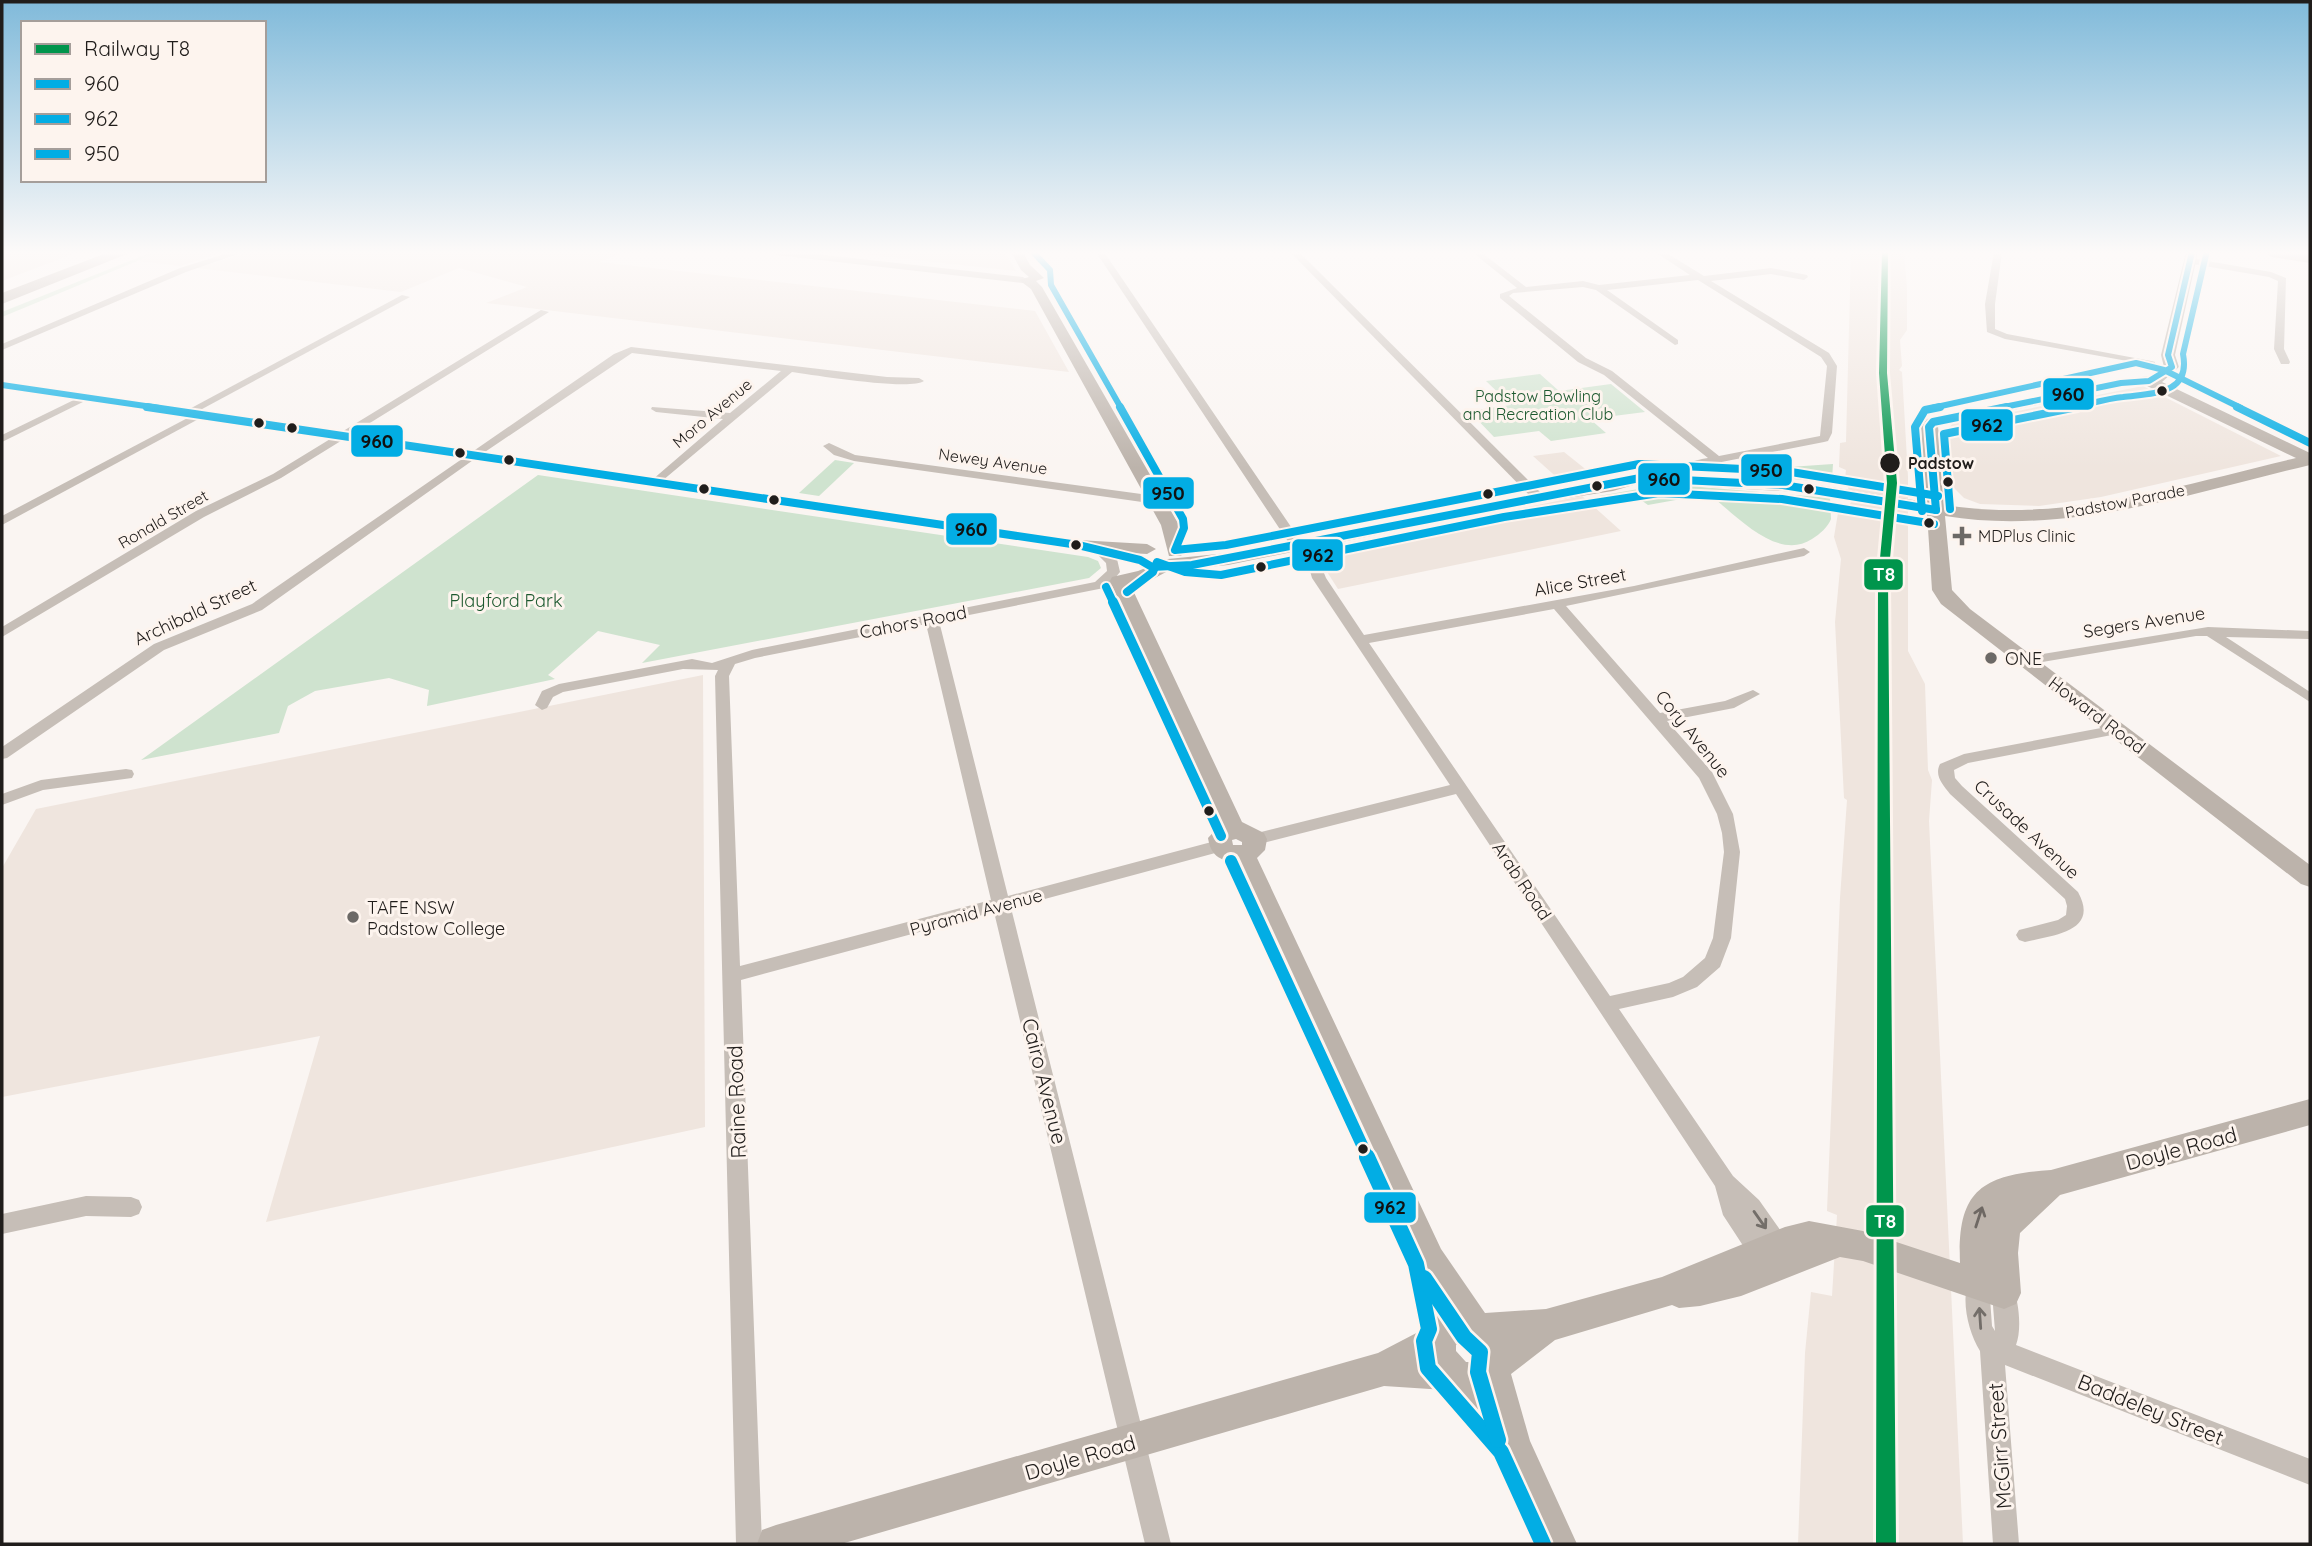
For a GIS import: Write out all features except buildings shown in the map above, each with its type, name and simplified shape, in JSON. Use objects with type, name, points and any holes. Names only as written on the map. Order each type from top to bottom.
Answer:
[{"type":"main road","points":[[1056,324],[1170,525],[1158,557]]},
{"type":"main road","points":[[2168,372],[2172,367],[2168,355],[2175,324]]},
{"type":"main road","points":[[2168,355],[2147,371],[2310,460]]},
{"type":"main road","name":"Howard Road","points":[[2168,372],[2147,371],[2121,383],[1933,422],[1929,427],[1944,595],[2025,661],[2310,878]]},
{"type":"main road","points":[[2,385],[1158,557]]},
{"type":"main road","name":"Padstow Parade","points":[[1678,478],[1783,485],[1936,510],[1996,516],[2041,516],[2103,508],[2310,460]]},
{"type":"main road","name":"Cahors Road","points":[[1108,583],[1144,576],[1158,557],[1219,561],[1598,487],[1678,478]]},
{"type":"main road","points":[[1934,480],[1956,501],[1996,516]]},
{"type":"main road","points":[[1938,540],[1953,525],[1996,516]]},
{"type":"main road","points":[[1078,545],[1158,557]]},
{"type":"main road","points":[[1108,583],[1238,843],[1460,1332],[1493,1347],[1493,1367],[1513,1445],[1559,1544]]},
{"type":"main road","name":"Doyle Road","points":[[1991,1288],[2005,1224],[2051,1184],[2310,1112]]},
{"type":"main road","points":[[1774,1257],[1841,1241],[1991,1288]]},
{"type":"main road","name":"Doyle Road","points":[[776,1544],[1384,1369],[1460,1332],[1546,1326],[1664,1293],[1718,1288],[1774,1257]]},
{"type":"main road","name":"Doyle Road","points":[[1493,1367],[1546,1326]]},
{"type":"main road","points":[[1460,1332],[1441,1362],[1513,1445]]},
{"type":"main road","points":[[1453,1375],[1471,1381],[1482,1380],[1493,1367]]},
{"type":"main road","name":"Doyle Road","points":[[1384,1369],[1453,1375]]},
{"type":"street","points":[[2,347],[56,324]]},
{"type":"street","points":[[2,521],[356,324]]},
{"type":"street","name":"Ronald Street","points":[[2,633],[200,514],[277,476],[524,324]]},
{"type":"street","name":"Arab Road","points":[[1148,324],[1297,546],[1298,558],[1319,578],[1725,1183],[1731,1208],[1774,1257]]},
{"type":"street","points":[[1366,324],[1539,498]]},
{"type":"street","points":[[1538,324],[1579,358],[1608,373],[1718,460],[1701,468],[1703,479]]},
{"type":"street","points":[[1650,324],[1675,342]]},
{"type":"street","name":"Cahors Road","points":[[1678,478],[1688,467],[1823,440],[1827,433],[1831,361],[1773,324]]},
{"type":"street","points":[[1990,324],[1990,330],[2005,337],[2104,357],[2147,371]]},
{"type":"street","points":[[2281,324],[2279,353],[2285,362]]},
{"type":"street","name":"Archibald Street","points":[[2,754],[153,650],[257,607],[626,351],[640,349],[887,380],[919,381]]},
{"type":"street","name":"Moro Avenue","points":[[656,482],[790,368]]},
{"type":"street","points":[[2,439],[86,398]]},
{"type":"street","points":[[656,409],[733,417]]},
{"type":"street","name":"Newey Avenue","points":[[828,446],[838,453],[855,458],[1156,500]]},
{"type":"street","points":[[1099,550],[1112,562],[1114,572],[1108,583]]},
{"type":"street","name":"Alice Street","points":[[1361,640],[1558,604],[1804,552]]},
{"type":"street","name":"Cahors Road","points":[[542,705],[547,694],[559,688],[685,664],[713,667],[751,654],[1108,583]]},
{"type":"street","name":"Cory Avenue","points":[[1558,604],[1706,776],[1725,814],[1732,852],[1722,938],[1713,962],[1690,982],[1665,992],[1605,1005]]},
{"type":"street","name":"Cairo Avenue","points":[[931,618],[1158,1544]]},
{"type":"street","points":[[2208,631],[2310,698]]},
{"type":"street","name":"Segers Avenue","points":[[2025,661],[2208,631],[2310,635]]},
{"type":"street","name":"Raine Road","points":[[729,662],[722,676],[749,1544]]},
{"type":"street","points":[[1657,719],[1729,705],[1753,694]]},
{"type":"street","name":"Crusade Avenue","points":[[2025,935],[2064,925],[2074,918],[2076,906],[2071,896],[1956,790],[1947,779],[1946,768],[1964,759],[2117,730]]},
{"type":"street","points":[[2,800],[41,785],[126,774]]},
{"type":"street","name":"Pyramid Avenue","points":[[732,975],[1459,788]]},
{"type":"street","points":[[2,1224],[86,1206],[131,1207]]},
{"type":"street","name":"Doyle Road","points":[[1991,1288],[2007,1338],[1992,1348]]},
{"type":"street","name":"Baddeley Street","points":[[1992,1348],[2310,1472]]},
{"type":"street","name":"McGirr Street","points":[[1992,1348],[2006,1544]]},
{"type":"shaded area","points":[[665,324],[1042,324],[1069,372]]},
{"type":"shaded area","points":[[1849,324],[1907,324],[1907,330],[1900,340],[1902,366],[1899,370],[1902,372],[1908,477],[1908,651],[1925,684],[1928,770],[1932,780],[1929,821],[1963,1544],[1798,1544],[1805,1353],[1811,1292],[1832,1296],[1837,1215],[1827,1211],[1840,898],[1847,800],[1844,798],[1835,622],[1841,559],[1834,537],[1839,507],[1849,506],[1851,502],[1848,487],[1844,486],[1846,470],[1839,467],[1840,443],[1846,442]]},
{"type":"shaded area","points":[[2143,386],[2281,456],[2101,497],[2039,506],[1980,504],[1964,498],[1953,487],[1948,429],[1952,424]]},
{"type":"shaded area","points":[[1564,452],[1594,476],[1562,482],[1533,456]]},
{"type":"shaded area","points":[[1582,496],[1621,531],[1338,589],[1313,550]]},
{"type":"shaded area","name":"TAFE NSW Padstow College","points":[[703,675],[705,1127],[266,1222],[320,1036],[2,1097],[2,868],[36,809]]},
{"type":"green space","name":"Padstow Bowling and Recreation Club","points":[[1540,374],[1559,391],[1611,384],[1645,412],[1590,419],[1606,433],[1551,441],[1539,431],[1494,437],[1469,411],[1511,405],[1486,381]]},
{"type":"green space","points":[[835,460],[854,463],[819,496],[799,493]]},
{"type":"green space","points":[[1747,461],[1759,469],[1833,464],[1832,479],[1822,482],[1707,470]]},
{"type":"green space","name":"Playford Park","points":[[538,475],[1088,557],[1098,561],[1101,568],[1089,578],[642,663],[660,645],[598,631],[548,675],[555,679],[427,706],[429,690],[389,678],[315,691],[288,706],[279,733],[141,760]]},
{"type":"green space","points":[[1689,486],[1830,498],[1831,519],[1812,539],[1799,545],[1785,545],[1744,524],[1709,494],[1648,505],[1638,498],[1609,504],[1599,496],[1644,488]]},
{"type":"rail line","name":"T8","points":[[1884,324],[1883,373],[1892,483],[1883,580],[1886,1544]]},
{"type":"transit line","name":"950","points":[[1073,324],[1183,519],[1184,528],[1175,550],[1226,545],[1639,464],[1785,471],[1938,496]]},
{"type":"transit line","name":"960","points":[[1936,510],[1929,427],[1933,422],[2121,383],[2149,381],[2172,367],[2168,355],[2175,324]]},
{"type":"transit line","name":"962","points":[[1950,509],[1944,434],[2123,397],[2151,395],[2168,389],[2181,378],[2186,369],[2183,354],[2190,324]]},
{"type":"transit line","name":"950","points":[[1922,511],[1915,427],[1925,410],[2136,363],[2164,370],[2310,443]]},
{"type":"transit line","name":"960","points":[[2,385],[1078,545],[1140,560],[1152,567],[1192,565],[1640,478],[1783,485],[1936,510]]},
{"type":"transit line","name":"962","points":[[1127,592],[1153,572],[1157,562],[1185,572],[1221,575],[1504,517],[1659,493],[1782,499],[1934,524]]},
{"type":"transit line","name":"962","points":[[1106,587],[1221,836]]},
{"type":"transit line","name":"962","points":[[1231,861],[1416,1264],[1429,1329],[1424,1341],[1428,1368],[1501,1452],[1543,1544]]},
{"type":"transit line","name":"962","points":[[1424,1278],[1464,1337],[1480,1352],[1478,1372],[1498,1440]]},
{"type":"place","name":"Padstow","points":[[1890,463]]},
{"type":"place","name":"MDPlus Clinic","points":[[1962,536]]},
{"type":"place","name":"ONE","points":[[1991,658]]},
{"type":"place","name":"TAFE NSW Padstow College","points":[[353,917]]}]
